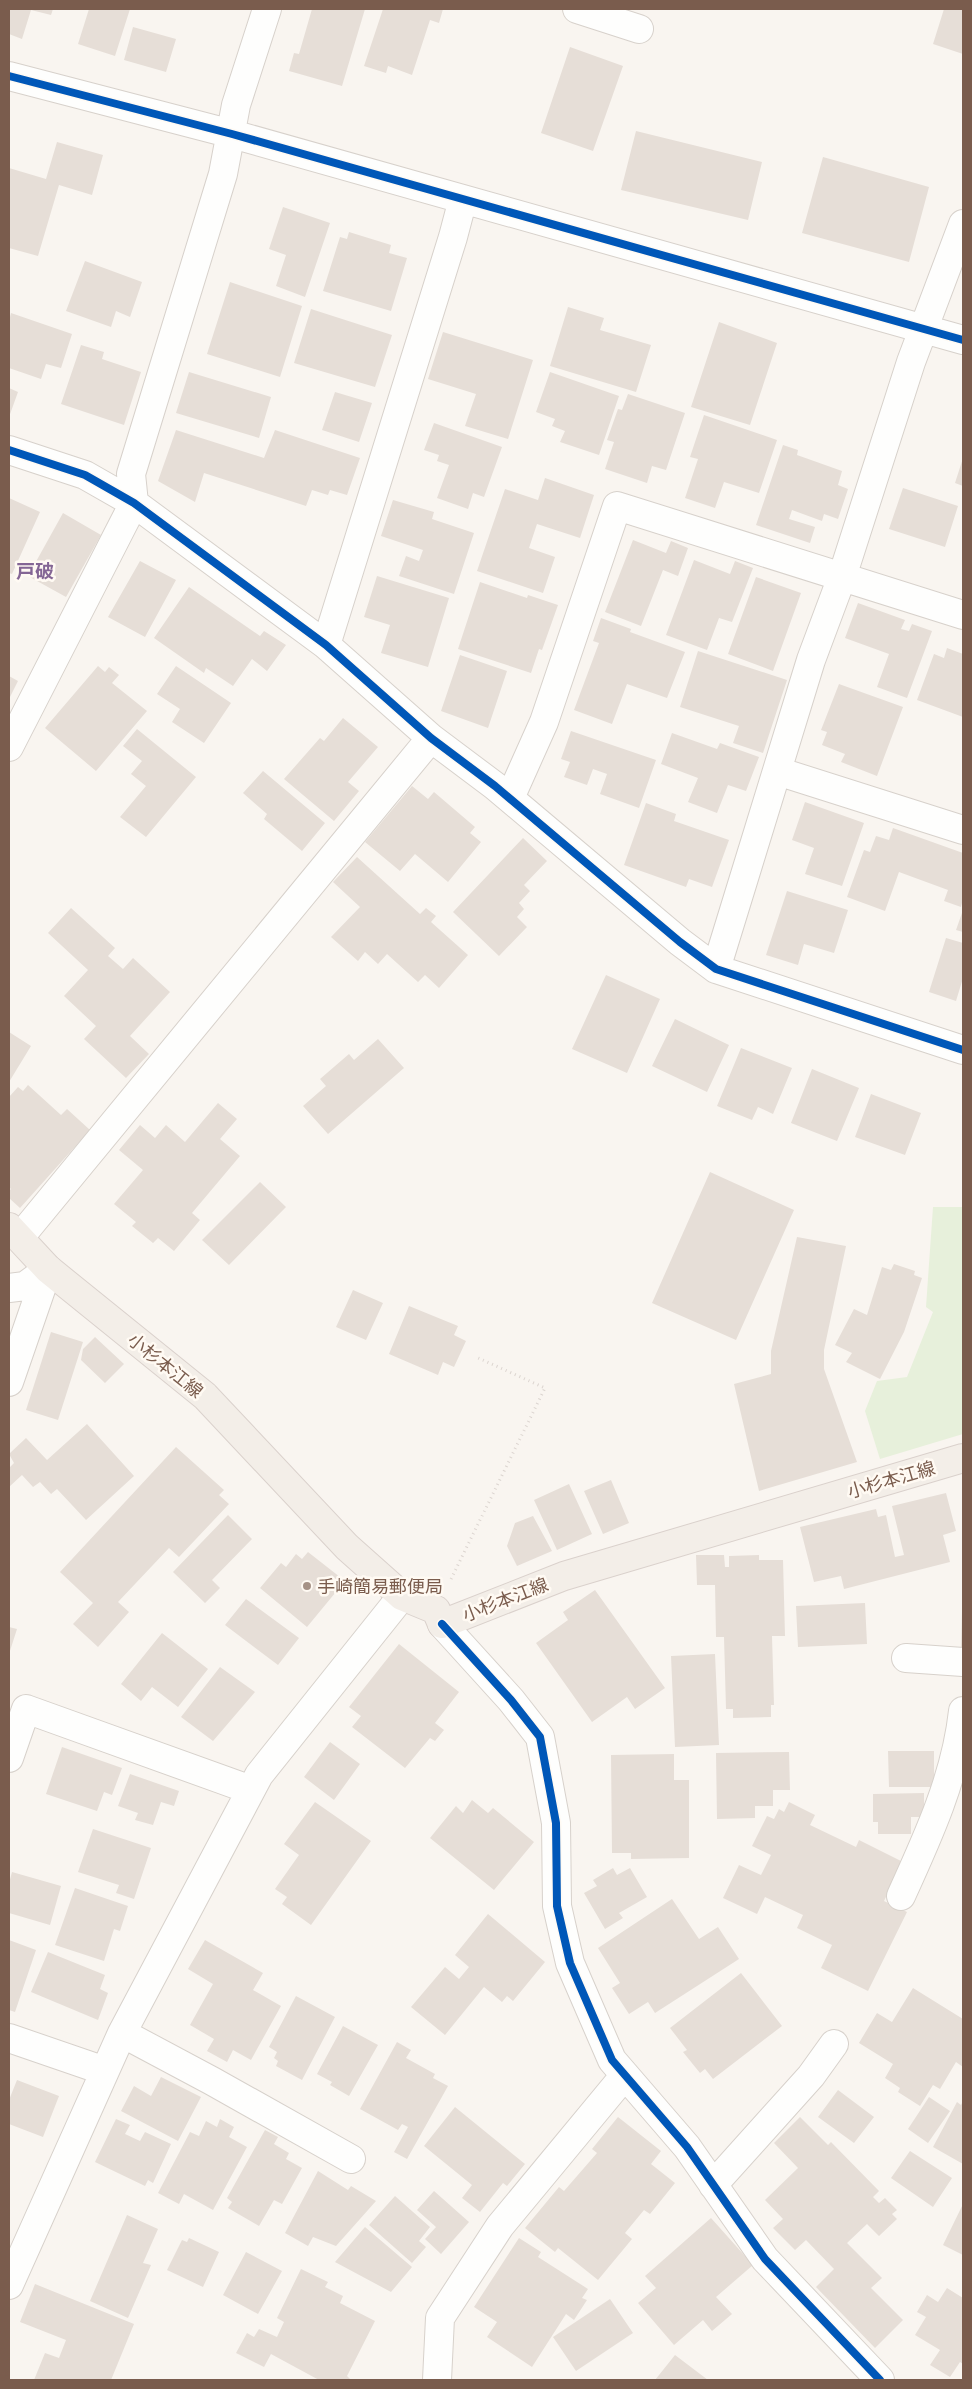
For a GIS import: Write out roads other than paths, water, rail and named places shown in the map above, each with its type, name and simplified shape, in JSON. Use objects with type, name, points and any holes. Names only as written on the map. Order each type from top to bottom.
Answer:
[{"type":"main road","name":"小杉本江線","points":[[14,1232],[48,1269],[205,1396],[347,1547],[402,1596],[439,1617],[564,1576],[963,1458]]},
{"type":"street","points":[[9,747],[134,503],[131,474],[223,174],[236,105],[267,9]]},
{"type":"street","points":[[577,9],[639,29]]},
{"type":"street","points":[[9,76],[232,134],[963,340]]},
{"type":"street","points":[[326,646],[453,238],[463,199]]},
{"type":"street","points":[[716,969],[811,660],[842,577],[911,362],[963,224]]},
{"type":"street","points":[[9,450],[86,475],[134,503],[326,646],[431,738],[510,798],[680,942],[716,969],[963,1050]]},
{"type":"street","points":[[510,798],[544,722],[617,506],[963,615]]},
{"type":"street","points":[[14,1232],[431,738]]},
{"type":"street","points":[[777,771],[963,830]]},
{"type":"street","points":[[9,1288],[25,1286],[48,1269]]},
{"type":"street","points":[[9,1382],[48,1269]]},
{"type":"street","points":[[9,2285],[122,2033],[259,1774],[402,1596]]},
{"type":"street","points":[[439,1617],[511,1700],[540,1737],[556,1823],[557,1906],[570,1963],[612,2060],[687,2147],[765,2259],[880,2380]]},
{"type":"street","points":[[906,1658],[963,1662]]},
{"type":"street","points":[[9,1758],[26,1709],[250,1790]]},
{"type":"street","points":[[901,1896],[933,1826],[956,1751],[963,1711]]},
{"type":"street","points":[[122,2033],[351,2159]]},
{"type":"street","points":[[9,2038],[105,2070]]},
{"type":"street","points":[[714,2185],[811,2076],[834,2044]]},
{"type":"street","points":[[437,2380],[440,2318],[500,2226],[625,2075]]},
{"type":"place","name":"手崎簡易郵便局","points":[[307,1586]]},
{"type":"district","name":"戸破","points":[[35,571]]}]
